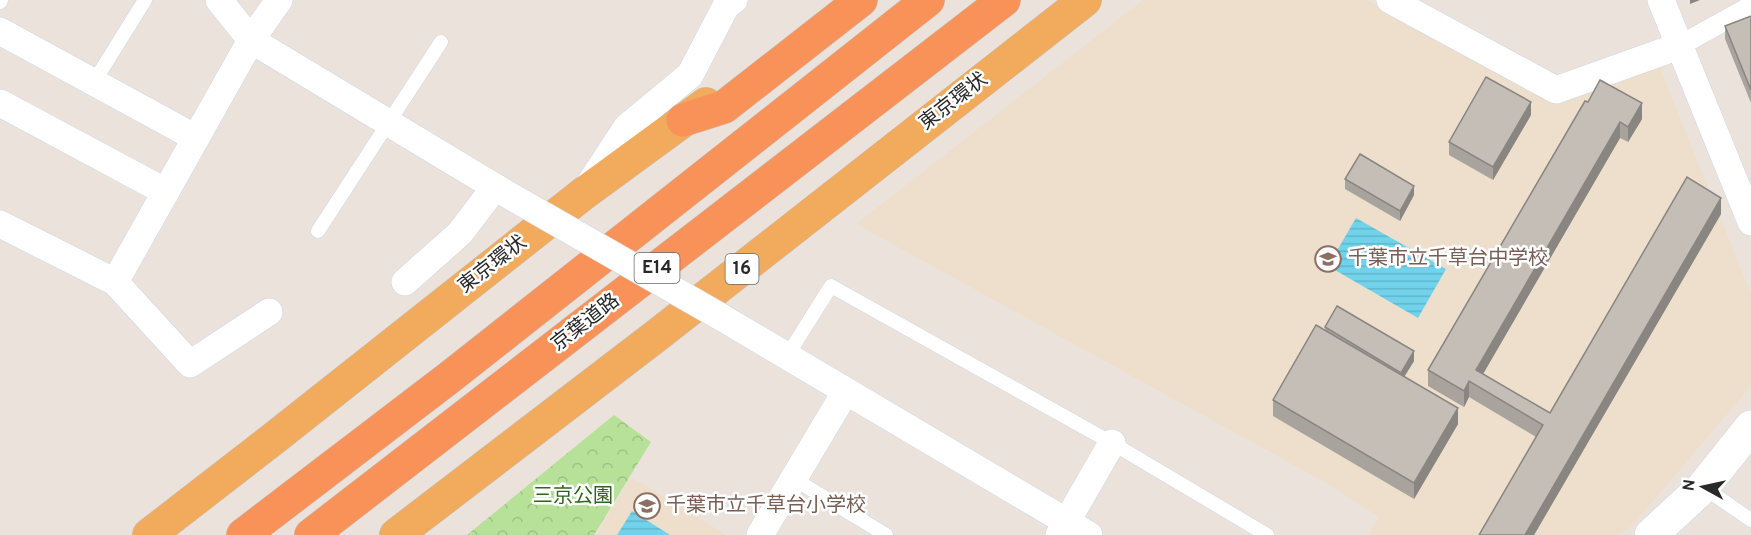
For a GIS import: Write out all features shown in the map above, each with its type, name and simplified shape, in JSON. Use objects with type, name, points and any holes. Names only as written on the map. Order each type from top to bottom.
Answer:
[{"type":"highway","name":"東京環状","points":[[149,535],[583,194],[777,52],[840,0]]},
{"type":"highway","points":[[683,120],[724,107],[861,0]]},
{"type":"highway","name":"E14","points":[[243,535],[450,377],[928,0]]},
{"type":"highway","name":"京葉道路","points":[[311,535],[1004,0]]},
{"type":"highway","name":"東京環状","points":[[396,535],[666,328],[1085,0]]},
{"type":"street","points":[[219,0],[251,39],[500,190],[846,391],[1072,531],[1112,443]]},
{"type":"street","points":[[115,282],[251,39],[279,0]]},
{"type":"street","points":[[583,194],[627,127],[690,75],[726,6],[734,0]]},
{"type":"street","points":[[1390,0],[1556,90],[1679,45],[1751,6]]},
{"type":"street","points":[[1661,0],[1751,222]]},
{"type":"street","points":[[0,31],[196,138]]},
{"type":"street","points":[[0,103],[166,192]]},
{"type":"street","points":[[405,282],[460,233],[500,190]]},
{"type":"street","points":[[0,224],[115,282],[190,364],[269,312]]},
{"type":"street","points":[[760,535],[846,391]]},
{"type":"street","points":[[1651,535],[1703,487],[1751,427]]},
{"type":"lane","points":[[94,82],[145,0]]},
{"type":"lane","points":[[318,231],[441,42]]},
{"type":"lane","points":[[787,356],[831,286],[1112,443],[1267,535]]},
{"type":"lane","points":[[794,479],[886,535]]},
{"type":"lane","points":[[1703,487],[1751,519]]},
{"type":"shaded area","name":"千葉市立千草台中学校","points":[[1143,0],[1367,0],[1560,103],[1659,65],[1751,294],[1751,386],[1633,525],[1618,535],[1368,535],[1379,517],[1328,484],[856,224]]},
{"type":"shaded area","name":"千葉市立千草台小学校","points":[[631,477],[727,535],[596,535]]},
{"type":"green space","name":"三京公園","points":[[614,415],[651,442],[594,535],[467,535]]},
{"type":"water","points":[[1356,218],[1446,269],[1418,318],[1328,266]]},
{"type":"water","points":[[632,511],[670,535],[617,535]]},
{"type":"building","points":[[1751,16],[1751,90],[1725,26]]},
{"type":"building","points":[[1486,77],[1531,102],[1493,167],[1449,142]]},
{"type":"building","points":[[1600,80],[1642,103],[1628,127],[1620,122],[1476,370],[1550,413],[1687,177],[1721,198],[1525,535],[1479,535],[1543,425],[1469,381],[1464,391],[1428,370],[1585,101],[1588,102]]},
{"type":"building","points":[[1360,154],[1414,186],[1400,211],[1345,179]]},
{"type":"building","points":[[1337,306],[1414,351],[1401,373],[1325,327]]},
{"type":"building","points":[[1316,325],[1458,408],[1414,483],[1273,400]]},
{"type":"place","name":"千葉市立千草台中学校","points":[[1328,259]]},
{"type":"place","name":"千葉市立千草台小学校","points":[[647,506]]}]
